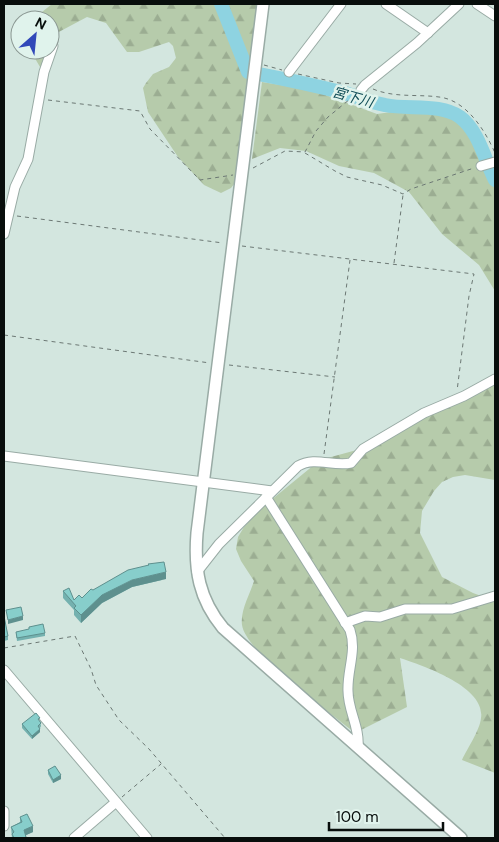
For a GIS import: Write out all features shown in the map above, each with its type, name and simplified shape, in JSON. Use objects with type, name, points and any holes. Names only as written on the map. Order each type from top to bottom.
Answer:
[{"type":"street","points":[[263,4],[197,533],[197,572],[206,600],[223,628],[461,838]]},
{"type":"street","points":[[289,72],[341,4]]},
{"type":"street","points":[[386,4],[428,33]]},
{"type":"street","points":[[363,88],[459,4]]},
{"type":"street","points":[[477,4],[495,16]]},
{"type":"street","points":[[4,234],[15,187],[28,158],[44,72],[48,60]]},
{"type":"street","points":[[481,166],[495,159]]},
{"type":"street","points":[[197,572],[219,544],[298,466],[309,461],[336,464],[351,463],[363,449],[424,412],[456,399],[495,379]]},
{"type":"street","points":[[4,456],[204,482],[269,494],[350,630],[354,643],[348,676],[349,707],[358,730],[358,748]]},
{"type":"street","points":[[345,623],[365,616],[380,617],[405,609],[452,609],[495,596]]},
{"type":"street","points":[[4,670],[146,838]]},
{"type":"street","points":[[74,838],[116,802]]},
{"type":"street","points":[[4,811],[4,826]]},
{"type":"path","points":[[256,66],[386,94],[440,97],[454,100],[475,120],[490,140],[495,159]]},
{"type":"path","points":[[40,98],[140,111],[150,129],[200,180],[242,173],[285,151],[305,152],[347,177],[382,185],[403,194]]},
{"type":"path","points":[[305,152],[316,131],[351,98]]},
{"type":"path","points":[[403,194],[412,189],[481,166]]},
{"type":"path","points":[[394,264],[403,194]]},
{"type":"path","points":[[8,215],[474,274],[468,296],[456,399]]},
{"type":"path","points":[[322,462],[325,452],[350,259]]},
{"type":"path","points":[[4,335],[219,364],[335,377]]},
{"type":"path","points":[[4,648],[74,636],[91,669],[96,685],[119,720],[162,764],[225,838]]},
{"type":"path","points":[[116,802],[162,764]]},
{"type":"green space","points":[[52,4],[258,4],[238,179],[231,188],[221,193],[204,185],[178,157],[148,112],[143,88],[153,74],[169,67],[176,58],[173,46],[169,42],[139,52],[127,52],[106,23],[87,17],[60,31],[60,10],[44,10]]},
{"type":"green space","points":[[36,60],[47,60],[43,72]]},
{"type":"green space","points":[[262,82],[312,90],[377,114],[440,105],[450,108],[474,134],[495,170],[495,291],[479,265],[442,234],[409,192],[374,173],[339,166],[306,151],[280,148],[252,159]]},
{"type":"green space","points":[[495,377],[495,480],[465,475],[453,477],[442,482],[422,511],[420,533],[442,577],[473,593],[495,601],[495,773],[462,760],[480,723],[480,707],[474,697],[464,688],[437,672],[400,658],[407,707],[355,733],[291,682],[258,651],[247,637],[242,625],[244,608],[254,581],[241,561],[236,549],[238,537],[259,510],[320,460],[364,448]]},
{"type":"building","points":[[164,562],[166,572],[132,580],[102,595],[81,615],[63,591],[69,588],[74,600],[79,595],[82,598],[91,589],[93,590],[128,570],[148,564]]},
{"type":"building","points":[[21,607],[23,616],[8,620],[6,610]]},
{"type":"building","points":[[4,616],[8,636],[4,637]]},
{"type":"building","points":[[43,624],[45,633],[17,638],[16,632]]},
{"type":"building","points":[[36,713],[40,718],[38,719],[41,723],[38,726],[40,729],[32,736],[22,724]]},
{"type":"building","points":[[55,766],[61,775],[53,780],[48,770]]},
{"type":"building","points":[[27,814],[33,826],[24,830],[26,837],[14,838],[12,834],[14,832],[11,827],[22,822],[20,817]]},
{"type":"waterway","name":"宮下川","points":[[221,4],[248,72],[333,90],[380,104],[434,108],[452,113],[460,117],[472,130],[495,180]]}]
